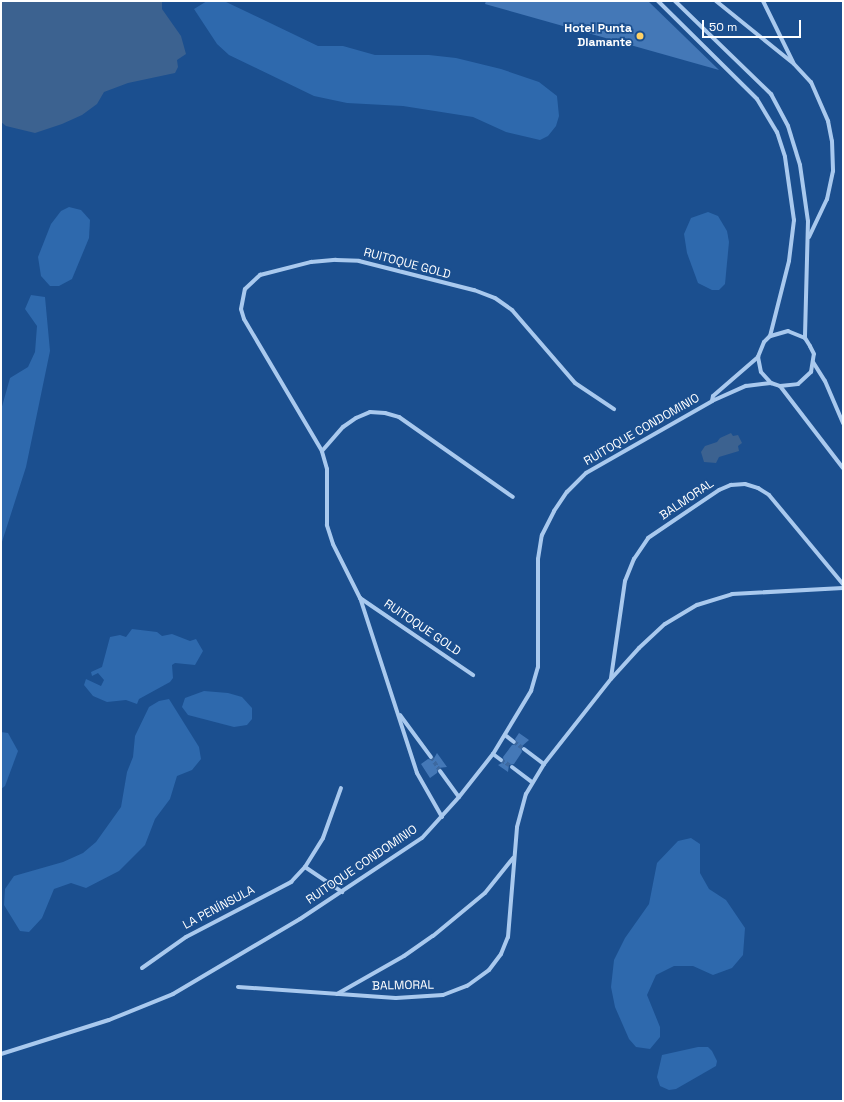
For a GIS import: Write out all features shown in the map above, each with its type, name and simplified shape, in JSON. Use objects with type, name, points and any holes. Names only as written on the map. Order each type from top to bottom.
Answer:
[{"type":"street","name":"RUITOQUE CONDOMINIO","points":[[658,1],[757,99],[777,132],[785,157],[794,220],[790,261],[770,336],[764,342],[758,357],[713,396],[712,402]]},
{"type":"street","points":[[675,1],[771,94],[788,126],[799,159],[806,197],[809,237],[805,338],[814,354],[811,372],[805,379],[798,384],[780,386]]},
{"type":"street","points":[[716,1],[794,64],[811,82],[828,121],[832,141],[833,171],[827,199],[809,237]]},
{"type":"street","points":[[763,1],[794,64]]},
{"type":"street","name":"RUITOQUE GOLD","points":[[442,817],[417,773],[360,598],[333,544],[327,525],[327,469],[322,452],[244,319],[241,309],[245,289],[251,281],[260,275],[311,262],[359,261],[495,298],[512,310],[575,383],[614,409]]},
{"type":"street","points":[[770,336],[788,331],[805,338]]},
{"type":"street","points":[[758,357],[761,372],[771,382],[780,386],[843,468]]},
{"type":"street","points":[[812,362],[825,381],[843,423]]},
{"type":"street","name":"RUITOQUE CONDOMINIO","points":[[1,1054],[110,1020],[173,994],[342,892],[422,838],[459,797],[493,754],[531,691],[538,666],[538,559],[542,535],[554,511],[586,473],[712,402],[746,386],[771,382]]},
{"type":"street","points":[[322,452],[343,427],[356,418],[370,412],[385,413],[399,417],[513,496]]},
{"type":"street","name":"BALMORAL","points":[[611,679],[625,581],[634,558],[648,538],[719,490],[731,485],[745,484],[758,488],[769,495],[843,584]]},
{"type":"street","name":"BALMORAL","points":[[238,987],[418,998],[443,995],[467,986],[489,970],[501,954],[508,937],[511,914],[513,858],[521,809],[532,782],[544,764],[611,679],[665,624],[696,605],[732,594],[777,590],[843,588]]},
{"type":"street","name":"RUITOQUE GOLD","points":[[360,598],[473,675]]},
{"type":"street","name":"RUITOQUE GOLD","points":[[398,712],[430,757]]},
{"type":"street","points":[[505,735],[514,742]]},
{"type":"street","points":[[524,749],[544,764]]},
{"type":"street","points":[[493,754],[501,760]]},
{"type":"street","points":[[512,767],[532,782]]},
{"type":"street","points":[[440,771],[459,797]]},
{"type":"street","name":"LA PENÍNSULA","points":[[142,968],[186,937],[291,882],[305,867],[323,838],[341,788]]},
{"type":"street","name":"BALMORAL","points":[[336,994],[404,956],[433,936],[485,893],[513,858]]},
{"type":"street","points":[[305,867],[342,892]]},
{"type":"shaded area","points":[[1,1],[162,1],[162,9],[181,36],[186,54],[177,60],[178,67],[175,73],[128,83],[104,92],[97,104],[82,115],[62,124],[35,133],[6,126],[1,122]]},
{"type":"shaded area","points":[[207,1],[224,1],[318,46],[343,46],[375,55],[429,55],[456,58],[501,69],[539,82],[557,96],[559,116],[556,126],[548,136],[540,140],[506,132],[473,117],[403,106],[347,103],[314,96],[229,55],[217,44],[194,9]]},
{"type":"shaded area","points":[[69,207],[81,210],[90,220],[89,238],[72,279],[59,286],[50,286],[41,276],[38,257],[51,224],[61,211]]},
{"type":"shaded area","points":[[708,212],[718,216],[727,231],[729,242],[725,284],[719,290],[712,290],[698,283],[687,253],[684,234],[691,218]]},
{"type":"shaded area","points":[[31,295],[45,297],[50,351],[26,467],[1,545],[1,410],[10,378],[28,367],[35,352],[37,326],[25,309]]},
{"type":"shaded area","points":[[731,433],[733,436],[738,435],[742,443],[738,446],[739,451],[719,457],[716,463],[704,462],[701,452],[705,446],[717,442],[720,438]]},
{"type":"shaded area","points":[[132,629],[157,632],[162,636],[172,634],[190,641],[196,639],[203,651],[195,665],[175,663],[172,665],[173,678],[170,682],[139,699],[137,704],[126,700],[107,702],[93,696],[84,685],[86,679],[101,686],[104,680],[98,673],[92,676],[91,672],[102,667],[110,637],[120,635],[126,637]]},
{"type":"shaded area","points":[[204,691],[228,693],[242,697],[252,708],[252,719],[247,725],[234,727],[188,715],[182,707],[185,698]]},
{"type":"shaded area","points":[[169,699],[199,747],[201,759],[192,770],[177,776],[170,799],[155,819],[145,845],[119,871],[86,888],[71,883],[54,889],[42,918],[29,932],[20,931],[4,905],[5,889],[14,876],[63,862],[83,853],[96,842],[121,807],[127,772],[133,757],[135,736],[149,707],[159,701]]},
{"type":"shaded area","points":[[1,732],[8,733],[18,751],[5,786],[1,789]]},
{"type":"shaded area","points":[[691,838],[700,844],[700,873],[709,889],[726,900],[745,928],[743,955],[732,968],[713,975],[693,966],[674,966],[656,975],[647,995],[660,1027],[660,1037],[650,1049],[636,1047],[629,1039],[615,1007],[611,987],[614,960],[625,938],[649,904],[657,863],[678,841]]},
{"type":"shaded area","points":[[698,1047],[708,1047],[712,1051],[717,1061],[716,1066],[676,1089],[669,1090],[660,1086],[657,1077],[662,1055]]},
{"type":"building","name":"Hotel Punta Diamante","points":[[486,1],[648,1],[719,70],[485,4]]},
{"type":"building","points":[[519,733],[529,740],[521,747],[522,752],[514,764],[509,765],[508,772],[498,765],[504,762],[503,757],[512,745],[517,744],[515,739]]},
{"type":"building","points":[[437,753],[447,767],[438,768],[437,773],[430,778],[421,764],[428,759],[433,760]]},
{"type":"tunnel","points":[[514,742],[524,749]]},
{"type":"tunnel","points":[[431,757],[440,771]]},
{"type":"tunnel","points":[[501,760],[512,767]]},
{"type":"place","name":"Hotel Punta Diamante","points":[[640,36]]}]
